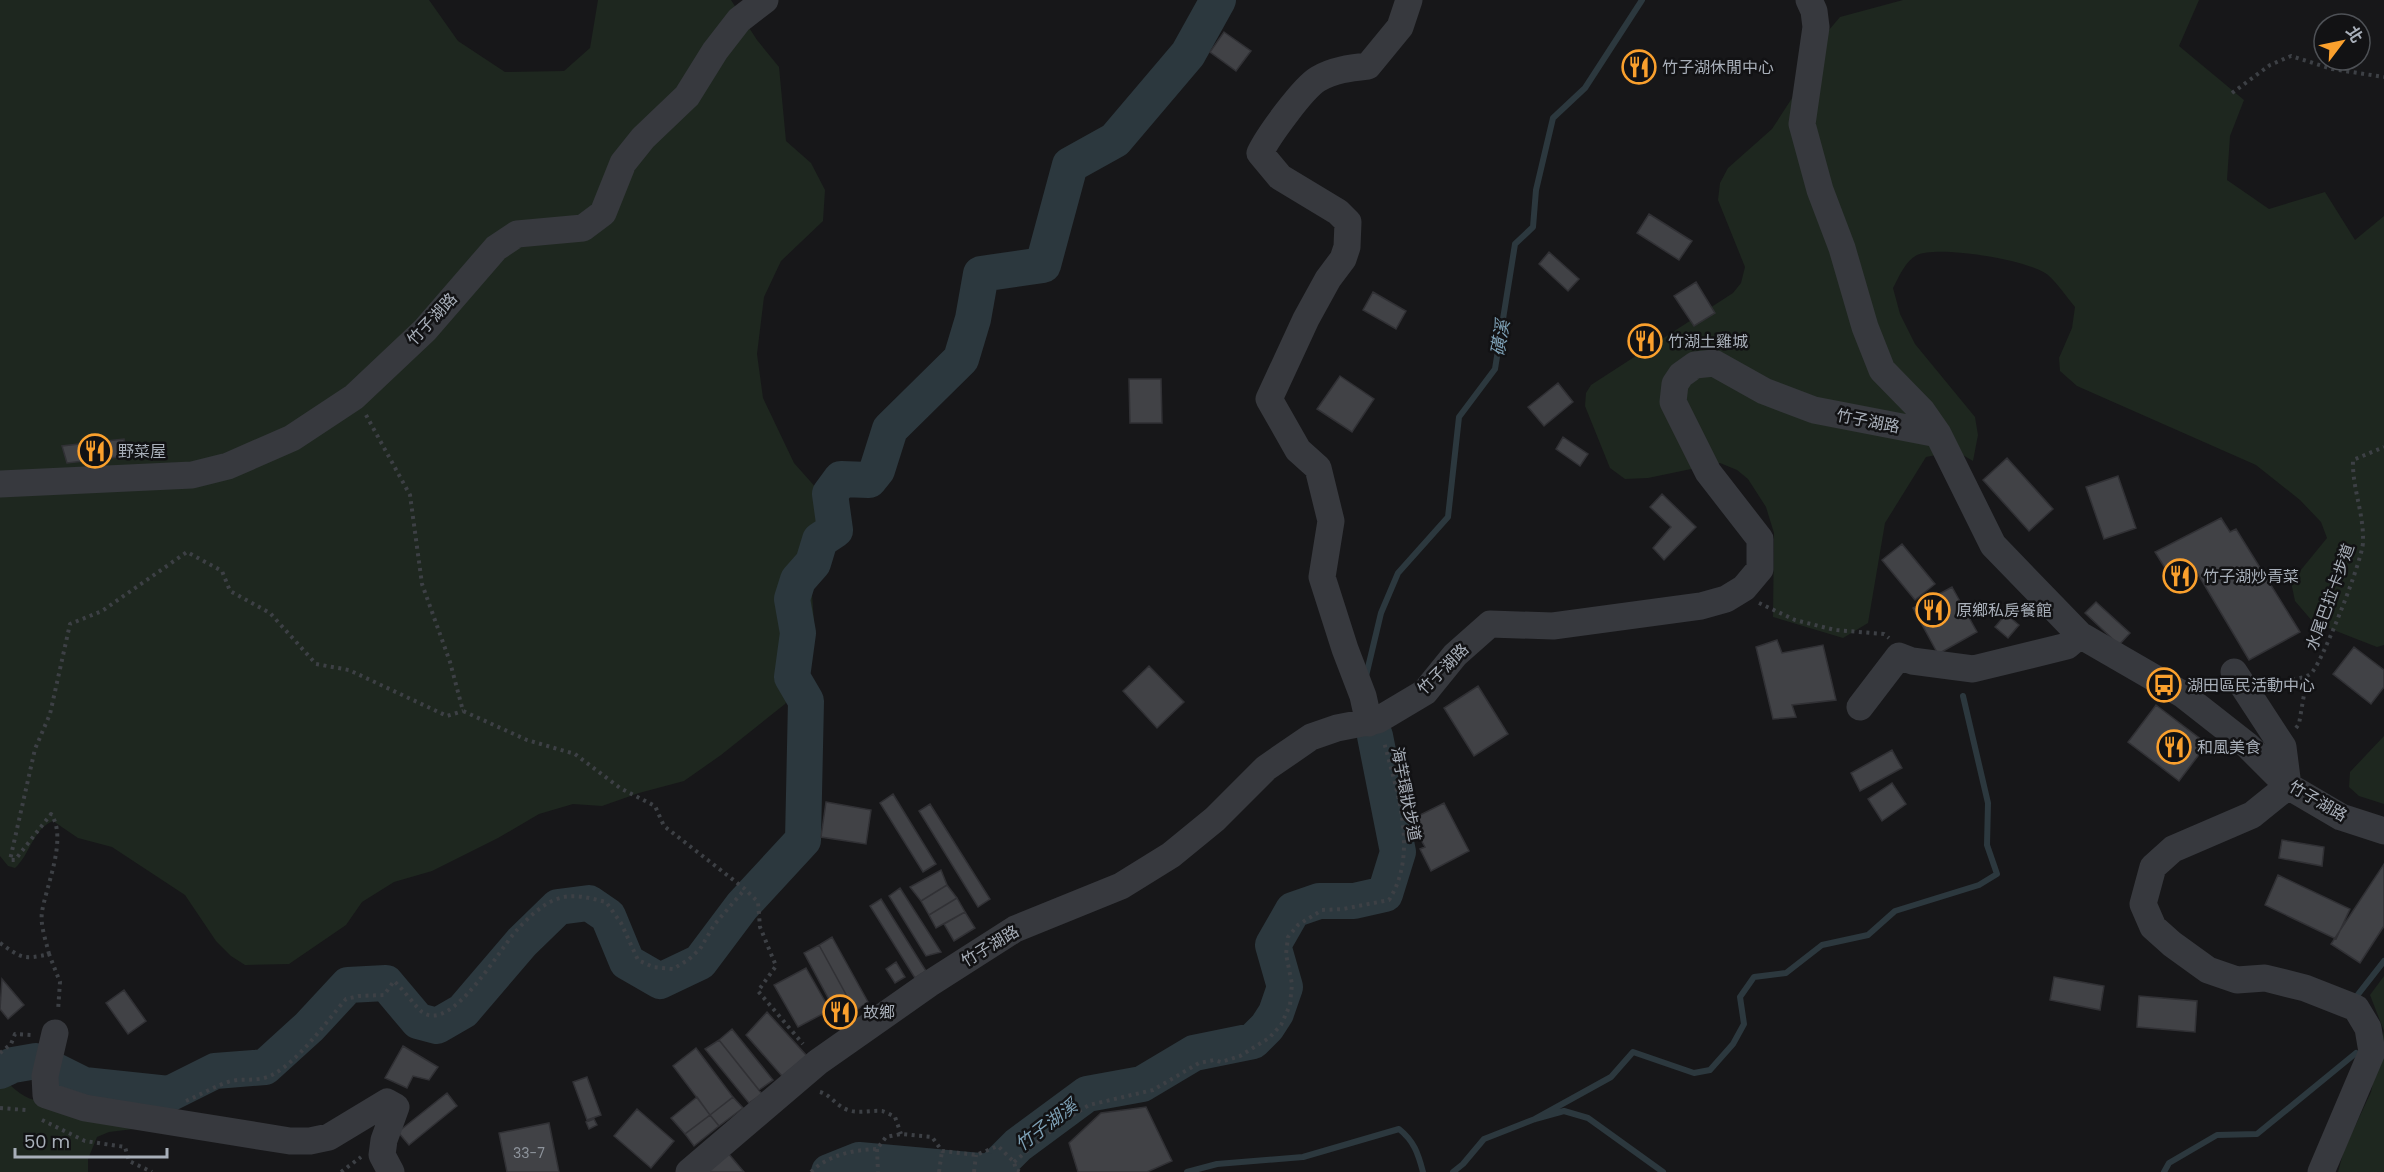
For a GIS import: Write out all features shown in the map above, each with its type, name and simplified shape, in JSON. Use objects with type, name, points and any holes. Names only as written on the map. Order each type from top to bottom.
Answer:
[{"type":"street","name":"竹子湖路","points":[[0,484],[192,475],[228,466],[292,438],[354,397],[425,330],[496,248],[517,234],[583,228],[603,213],[623,163],[643,138],[687,96],[715,51],[739,20],[765,0]]},
{"type":"street","points":[[1374,721],[1345,649],[1322,577],[1331,521],[1318,468],[1299,450],[1269,399],[1306,319],[1328,279],[1343,259],[1347,247],[1348,222],[1338,212],[1280,177],[1260,153],[1269,134],[1316,80],[1341,69],[1368,66],[1400,27],[1409,0]]},
{"type":"street","name":"竹子湖路","points":[[1809,0],[1816,27],[1802,124],[1820,190],[1842,248],[1865,327],[1882,370],[1922,411],[1938,434],[1993,545],[2080,635],[2182,694],[2247,745],[2288,786],[2342,817],[2384,831]]},
{"type":"street","name":"竹子湖路","points":[[689,1172],[818,1062],[929,984],[1015,929],[1121,886],[1171,855],[1215,819],[1266,768],[1311,736],[1374,721],[1425,692],[1455,655],[1490,624],[1553,626],[1701,606],[1726,599],[1744,588],[1760,569],[1760,539],[1708,471],[1672,402],[1675,384],[1695,365],[1714,363],[1764,391],[1814,410],[1938,434]]},
{"type":"street","points":[[1860,707],[1899,656],[1912,661],[1973,669],[2067,646],[2080,635]]},
{"type":"street","points":[[2234,672],[2283,747],[2288,786],[2252,815],[2173,849],[2153,867],[2143,904],[2153,927],[2208,970],[2237,980],[2265,978],[2305,988],[2356,1008],[2368,1028],[2372,1052],[2321,1172]]},
{"type":"street","points":[[50,1055],[46,1095],[85,1108],[290,1141],[310,1141],[329,1137],[387,1102],[396,1107],[384,1140],[382,1155],[392,1172]]},
{"type":"path","points":[[2232,93],[2270,65],[2291,56],[2332,69],[2384,77]]},
{"type":"path","points":[[354,397],[410,495],[422,584],[450,662],[463,711]]},
{"type":"path","name":"水尾巴拉卡步道","points":[[2307,677],[2313,672],[2328,643],[2364,545],[2361,510],[2353,480],[2353,460],[2384,447]]},
{"type":"path","points":[[50,1055],[60,982],[49,954],[41,914],[57,853],[55,819],[51,814],[15,860],[10,860],[34,749],[51,714],[70,624],[102,611],[187,552],[222,571],[230,591],[270,613],[316,664],[349,670],[447,716],[463,711],[527,740],[575,754],[620,788],[655,806],[664,826],[745,888],[758,902],[760,927],[776,966],[758,992],[818,1062]]},
{"type":"path","points":[[1726,599],[1741,611],[1760,603],[1795,620],[1834,630],[1884,634],[1896,645],[1899,656]]},
{"type":"path","points":[[2259,710],[2291,680],[2307,677],[2299,724],[2283,747]]},
{"type":"path","name":"海芋環狀步道","points":[[1014,1162],[1059,1124],[1089,1105],[1154,1090],[1199,1063],[1214,1060],[1221,1062],[1240,1056],[1269,1038],[1281,1025],[1290,1005],[1292,984],[1286,954],[1288,937],[1298,924],[1322,910],[1343,909],[1389,900],[1396,889],[1405,848],[1395,784],[1374,721]]},
{"type":"path","points":[[184,1101],[230,1081],[258,1081],[273,1074],[289,1063],[346,999],[384,995],[394,981],[423,1012],[434,1015],[448,1011],[467,995],[516,931],[543,906],[558,898],[583,896],[606,902],[621,923],[638,960],[653,967],[673,969],[700,949],[714,925],[745,888]]},
{"type":"path","points":[[0,943],[15,954],[29,959],[49,954]]},
{"type":"path","points":[[0,1053],[11,1044],[15,1034]]},
{"type":"path","points":[[793,1084],[826,1094],[838,1106],[850,1111],[870,1113],[883,1111],[895,1117],[901,1134]]},
{"type":"path","points":[[26,1110],[33,1116],[85,1141],[125,1147],[129,1161],[152,1172]]},
{"type":"path","points":[[878,1172],[877,1149],[886,1137],[901,1134],[932,1137],[942,1151],[939,1172]]},
{"type":"path","points":[[942,1151],[976,1155],[998,1146],[1014,1162],[1016,1170],[1021,1172]]},
{"type":"path","points":[[811,1172],[820,1163],[854,1150],[877,1149]]},
{"type":"path","points":[[974,1172],[976,1155]]},
{"type":"shaded area","points":[[0,0],[429,0],[458,41],[505,72],[564,71],[590,48],[598,0],[731,0],[757,40],[779,67],[786,141],[811,163],[825,190],[823,221],[781,261],[764,297],[757,354],[763,398],[794,463],[818,490],[827,517],[812,594],[815,636],[809,665],[805,676],[785,704],[684,781],[602,806],[573,804],[539,814],[498,838],[432,871],[394,882],[362,902],[346,925],[289,964],[245,965],[231,956],[216,941],[185,895],[112,847],[78,838],[53,821],[40,830],[15,868],[8,866],[0,856]]},
{"type":"shaded area","points":[[1903,0],[2199,0],[2179,46],[2244,100],[2230,136],[2227,180],[2269,209],[2325,192],[2355,240],[2384,216],[2384,645],[2377,647],[2313,622],[2295,601],[2291,582],[2327,538],[2321,522],[2300,500],[2256,465],[2077,386],[2060,371],[2059,358],[2072,328],[2075,307],[2048,275],[2038,269],[2004,259],[1963,253],[1928,252],[1917,255],[1906,265],[1893,288],[1900,314],[1915,344],[1975,417],[1978,435],[1973,461],[1956,451],[1926,457],[1885,523],[1868,623],[1843,638],[1773,617],[1774,533],[1766,507],[1748,479],[1737,470],[1720,463],[1648,478],[1625,479],[1610,468],[1585,406],[1586,393],[1591,385],[1733,293],[1741,283],[1745,267],[1718,200],[1720,183],[1728,168],[1772,129],[1794,95],[1800,64],[1840,17]]},
{"type":"shaded area","points":[[2384,736],[2384,804],[2359,796],[2349,787],[2350,772]]},
{"type":"shaded area","points":[[2384,976],[2384,1031],[2370,995]]},
{"type":"shaded area","points":[[2384,1031],[2384,1172],[2338,1172],[2344,1150],[2371,1092]]},
{"type":"shaded area","points":[[0,1075],[20,1093],[34,1100],[48,1102],[130,1095],[148,1097],[162,1102],[170,1113],[150,1127],[109,1132],[97,1137],[88,1159],[88,1172],[0,1172]]},
{"type":"building","points":[[1224,32],[1251,51],[1236,71],[1210,52]]},
{"type":"building","points":[[1649,214],[1692,241],[1679,260],[1637,233]]},
{"type":"building","points":[[1549,252],[1579,279],[1568,291],[1539,264]]},
{"type":"building","points":[[1696,282],[1715,313],[1694,326],[1674,296]]},
{"type":"building","points":[[1373,292],[1406,311],[1396,329],[1363,310]]},
{"type":"building","points":[[1340,376],[1374,399],[1352,432],[1317,409]]},
{"type":"building","points":[[1129,379],[1161,379],[1162,423],[1130,423]]},
{"type":"building","points":[[1558,383],[1573,402],[1544,426],[1528,407]]},
{"type":"building","points":[[1563,437],[1588,454],[1580,466],[1556,449]]},
{"type":"building","name":"野菜屋","points":[[124,439],[127,456],[67,463],[62,446]]},
{"type":"building","points":[[2007,458],[2053,509],[2029,531],[1983,480]]},
{"type":"building","points":[[2118,476],[2136,528],[2104,539],[2086,487]]},
{"type":"building","points":[[1662,494],[1696,527],[1664,560],[1653,548],[1671,527],[1650,507]]},
{"type":"building","points":[[2221,518],[2230,532],[2236,529],[2300,632],[2249,660],[2192,564],[2170,576],[2155,552]]},
{"type":"building","points":[[1902,544],[1935,584],[1915,600],[1882,560]]},
{"type":"building","points":[[1952,587],[1977,632],[1938,654],[1913,608]]},
{"type":"building","points":[[2096,602],[2130,633],[2119,645],[2085,613]]},
{"type":"building","points":[[2006,614],[2019,625],[2008,638],[1995,627]]},
{"type":"building","points":[[1777,640],[1782,653],[1823,645],[1836,700],[1792,705],[1796,717],[1773,719],[1756,647]]},
{"type":"building","points":[[2354,647],[2384,670],[2384,687],[2371,704],[2333,674]]},
{"type":"building","points":[[1149,666],[1184,702],[1157,728],[1123,691]]},
{"type":"building","points":[[1478,686],[1508,734],[1474,756],[1444,708]]},
{"type":"building","points":[[2156,705],[2207,744],[2179,781],[2128,742]]},
{"type":"building","points":[[1892,750],[1902,768],[1860,791],[1851,773]]},
{"type":"building","points":[[1892,783],[1906,804],[1882,821],[1868,799]]},
{"type":"building","points":[[893,794],[936,864],[923,872],[880,803]]},
{"type":"building","points":[[826,802],[871,810],[866,844],[821,837]]},
{"type":"building","points":[[1444,803],[1469,851],[1431,871],[1420,849],[1425,847],[1410,820]]},
{"type":"building","points":[[930,804],[990,899],[978,907],[919,811]]},
{"type":"building","points":[[2282,840],[2324,847],[2322,866],[2279,858]]},
{"type":"building","points":[[2384,864],[2384,926],[2360,963],[2331,944]]},
{"type":"building","points":[[941,870],[947,885],[921,901],[910,887]]},
{"type":"building","points":[[2278,875],[2350,909],[2336,939],[2265,905]]},
{"type":"building","points":[[947,885],[957,898],[929,915],[921,901]]},
{"type":"building","points":[[900,888],[941,952],[926,956],[889,896]]},
{"type":"building","points":[[957,898],[965,912],[936,928],[929,915]]},
{"type":"building","points":[[881,899],[926,971],[915,978],[870,906]]},
{"type":"building","points":[[965,912],[975,928],[954,941],[944,924]]},
{"type":"building","points":[[832,937],[868,1002],[855,1011],[819,945]]},
{"type":"building","points":[[819,945],[855,1011],[840,1020],[804,953]]},
{"type":"building","points":[[896,962],[905,977],[895,983],[886,969]]},
{"type":"building","points":[[806,968],[830,1010],[798,1027],[774,985]]},
{"type":"building","points":[[2054,977],[2104,986],[2100,1010],[2050,1000]]},
{"type":"building","points":[[2,979],[24,1005],[8,1019],[0,1009]]},
{"type":"building","points":[[124,990],[146,1021],[128,1034],[106,1003]]},
{"type":"building","points":[[2139,996],[2197,1001],[2195,1032],[2137,1027]]},
{"type":"building","points":[[767,1012],[807,1056],[782,1076],[746,1035]]},
{"type":"building","points":[[732,1029],[773,1080],[759,1090],[719,1040]]},
{"type":"building","points":[[719,1040],[762,1094],[749,1103],[705,1049]]},
{"type":"building","points":[[403,1046],[438,1067],[429,1080],[413,1076],[407,1088],[385,1078]]},
{"type":"building","points":[[696,1048],[733,1097],[710,1115],[673,1066]]},
{"type":"building","points":[[587,1077],[601,1115],[587,1120],[573,1082]]},
{"type":"building","points":[[447,1093],[457,1106],[409,1145],[398,1132]]},
{"type":"building","points":[[697,1097],[710,1115],[685,1134],[671,1118]]},
{"type":"building","points":[[733,1097],[743,1108],[719,1126],[710,1115]]},
{"type":"building","points":[[1146,1107],[1172,1161],[1147,1172],[1078,1172],[1069,1143],[1101,1113]]},
{"type":"building","points":[[637,1109],[674,1141],[651,1168],[614,1136]]},
{"type":"building","points":[[710,1115],[719,1126],[694,1146],[685,1134]]},
{"type":"building","points":[[594,1119],[597,1125],[589,1129],[586,1122]]},
{"type":"building","points":[[549,1123],[559,1172],[507,1172],[499,1133]]},
{"type":"building","points":[[728,1153],[744,1172],[705,1172]]},
{"type":"waterway","points":[[0,1071],[13,1065],[36,1061],[84,1085],[169,1094],[215,1071],[265,1067],[309,1027],[348,985],[386,983],[418,1021],[437,1026],[463,1011],[522,942],[558,907],[589,903],[608,916],[627,962],[660,981],[700,962],[742,906],[803,840],[806,701],[792,677],[798,633],[792,599],[798,580],[813,563],[820,540],[835,530],[830,494],[841,479],[869,480],[877,470],[890,429],[961,359],[973,319],[981,274],[1043,265],[1070,165],[1115,140],[1188,54],[1218,0]]},
{"type":"waterway","name":"磺溪","points":[[1366,676],[1381,613],[1398,573],[1448,517],[1459,417],[1495,369],[1515,244],[1533,227],[1536,190],[1553,118],[1585,88],[1642,0]]},
{"type":"waterway","points":[[1535,1119],[1611,1077],[1633,1052],[1694,1073],[1710,1070],[1733,1044],[1744,1024],[1740,997],[1754,977],[1786,973],[1822,945],[1868,935],[1895,911],[1979,885],[1997,874],[1987,845],[1988,803],[1963,696]]},
{"type":"waterway","name":"竹子湖溪","points":[[829,1172],[859,1160],[991,1172],[1018,1145],[1087,1094],[1142,1084],[1194,1053],[1253,1041],[1267,1027],[1276,1013],[1285,987],[1273,945],[1293,910],[1319,901],[1354,901],[1385,894],[1398,852],[1375,736]]},
{"type":"waterway","points":[[2356,997],[2384,961]]},
{"type":"waterway","points":[[2164,1172],[2169,1163],[2217,1135],[2257,1134],[2356,1053]]},
{"type":"waterway","points":[[1453,1172],[1463,1164],[1484,1139],[1535,1119],[1564,1111],[1588,1118],[1663,1172]]},
{"type":"waterway","points":[[1187,1172],[1217,1164],[1303,1157],[1399,1129],[1415,1148],[1423,1172]]},
{"type":"place","name":"竹子湖休閒中心","points":[[1639,67]]},
{"type":"place","name":"竹湖土雞城","points":[[1645,341]]},
{"type":"place","name":"野菜屋","points":[[95,451]]},
{"type":"place","name":"竹子湖炒青菜","points":[[2180,576]]},
{"type":"place","name":"原鄉私房餐館","points":[[1933,610]]},
{"type":"place","name":"湖田區民活動中心","points":[[2164,685]]},
{"type":"place","name":"和風美食","points":[[2174,747]]},
{"type":"place","name":"故鄉","points":[[840,1012]]}]
